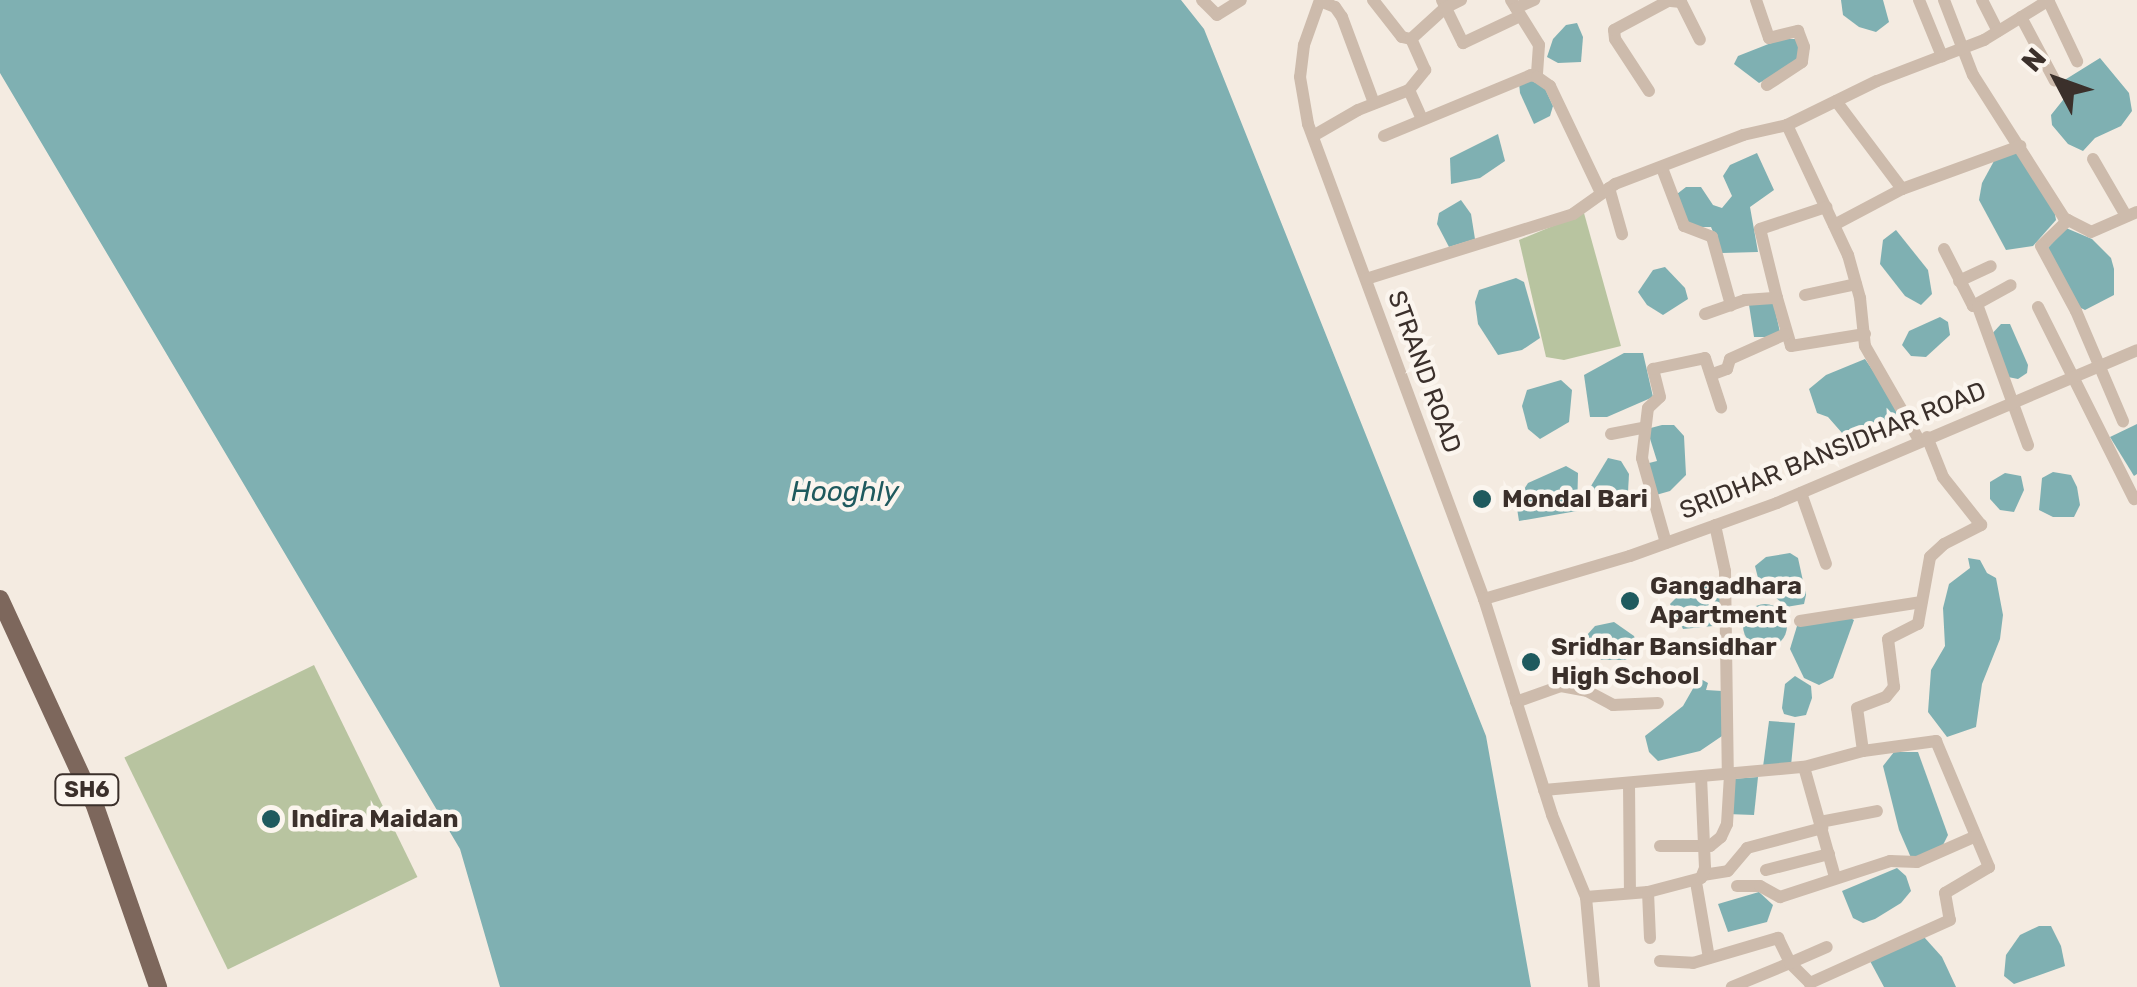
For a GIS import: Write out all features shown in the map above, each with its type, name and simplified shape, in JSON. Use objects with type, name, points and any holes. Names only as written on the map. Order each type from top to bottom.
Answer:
[{"type":"main road","name":"SH6","points":[[0,599],[94,803],[156,986]]},
{"type":"street","points":[[1202,0],[1217,15],[1241,0]]},
{"type":"street","points":[[1320,0],[1334,7],[1342,17],[1374,103]]},
{"type":"street","name":"STRAND ROAD","points":[[1320,0],[1304,45],[1300,77],[1312,136],[1484,599],[1544,790],[1586,897],[1594,987]]},
{"type":"street","points":[[1373,0],[1402,37],[1412,39]]},
{"type":"street","points":[[1412,39],[1443,4],[1461,0]]},
{"type":"street","points":[[1443,4],[1459,40],[1467,44],[1515,8],[1534,0]]},
{"type":"street","points":[[1649,91],[1615,39],[1614,30],[1640,5],[1670,0],[1681,2],[1700,40]]},
{"type":"street","points":[[1756,0],[1769,38],[1798,31],[1804,47],[1802,62],[1767,84]]},
{"type":"street","points":[[1919,0],[1942,56]]},
{"type":"street","points":[[1944,0],[1973,76],[2068,220],[2090,232],[2132,214],[2093,159]]},
{"type":"street","points":[[1982,0],[1998,31]]},
{"type":"street","points":[[1366,279],[1573,214],[1605,190],[1743,135],[1787,124],[1964,48],[2048,0],[2077,61]]},
{"type":"street","points":[[1515,8],[1539,45],[1537,77]]},
{"type":"street","points":[[2021,17],[2055,81]]},
{"type":"street","points":[[1312,136],[1374,103],[1409,90],[1425,70],[1412,39]]},
{"type":"street","points":[[1384,136],[1531,76],[1537,77],[1550,86],[1605,190],[1622,234]]},
{"type":"street","points":[[1409,90],[1422,119]]},
{"type":"street","points":[[1836,100],[1902,189]]},
{"type":"street","points":[[1787,124],[1856,284],[1874,364],[1943,477],[1981,525],[1935,550],[1926,568],[1915,626],[1888,639],[1894,688],[1886,697],[1857,708],[1863,751]]},
{"type":"street","points":[[1834,226],[1902,189],[2020,146]]},
{"type":"street","points":[[1662,168],[1684,226],[1712,236],[1731,305]]},
{"type":"street","points":[[1826,207],[1760,230],[1786,334],[1791,346],[1865,334]]},
{"type":"street","points":[[2068,220],[2041,246],[2123,422]]},
{"type":"street","points":[[1944,249],[1970,304],[1978,307]]},
{"type":"street","points":[[1959,280],[1991,266]]},
{"type":"street","points":[[1805,294],[1856,284]]},
{"type":"street","points":[[1978,307],[2011,285]]},
{"type":"street","points":[[1705,314],[1731,305],[1777,298]]},
{"type":"street","points":[[1978,307],[2028,445]]},
{"type":"street","points":[[2038,308],[2134,499]]},
{"type":"street","points":[[1713,374],[1727,369],[1730,359],[1786,334]]},
{"type":"street","name":"SRIDHAR BANSIDHAR ROAD","points":[[1484,599],[1666,543],[1801,493],[2137,350]]},
{"type":"street","points":[[1666,543],[1643,468],[1642,428],[1649,404],[1660,398],[1655,366],[1705,358],[1720,407]]},
{"type":"street","points":[[1612,434],[1642,428]]},
{"type":"street","points":[[1801,493],[1826,564]]},
{"type":"street","points":[[1660,846],[1704,846],[1716,842],[1724,832],[1729,775],[1725,571],[1715,525]]},
{"type":"street","points":[[1800,621],[1922,602]]},
{"type":"street","points":[[1516,702],[1561,686],[1587,691],[1612,705],[1658,703]]},
{"type":"street","points":[[1544,790],[1804,767],[1863,751],[1936,741],[1989,867],[1945,892],[1950,920],[1866,954],[1811,985],[1790,962],[1778,938],[1685,964],[1660,961]]},
{"type":"street","points":[[1804,767],[1835,877]]},
{"type":"street","points":[[1700,777],[1704,846],[1700,878],[1709,958]]},
{"type":"street","points":[[1630,783],[1630,893]]},
{"type":"street","points":[[1586,897],[1648,892],[1728,872],[1747,848],[1878,811]]},
{"type":"street","points":[[1737,886],[1760,886],[1780,896],[1890,861],[1918,862],[1976,836]]},
{"type":"street","points":[[1766,870],[1830,854]]},
{"type":"street","points":[[1648,892],[1650,938]]},
{"type":"street","points":[[1732,987],[1827,946]]},
{"type":"green space","points":[[1584,213],[1621,346],[1564,360],[1546,357],[1519,240]]},
{"type":"green space","name":"Indira Maidan","points":[[314,665],[417,877],[228,970],[124,757]]},
{"type":"water","name":"Hooghly","points":[[0,0],[1181,0],[1204,29],[1486,736],[1531,987],[500,987],[460,849],[0,73]]},
{"type":"water","points":[[1841,0],[1883,0],[1889,22],[1876,32],[1859,27],[1843,15]]},
{"type":"water","points":[[1577,23],[1583,37],[1581,62],[1558,63],[1547,57],[1553,39],[1566,25]]},
{"type":"water","points":[[1781,39],[1796,39],[1801,47],[1796,62],[1783,71],[1759,83],[1734,64],[1738,56]]},
{"type":"water","points":[[2100,58],[2129,93],[2132,111],[2121,126],[2095,138],[2083,151],[2068,144],[2052,125],[2051,115],[2063,100],[2063,81]]},
{"type":"water","points":[[1529,78],[1543,84],[1553,106],[1550,116],[1534,124],[1520,93],[1519,83]]},
{"type":"water","points":[[1498,134],[1505,161],[1480,178],[1451,184],[1450,158]]},
{"type":"water","points":[[2017,152],[2054,209],[2056,220],[2033,246],[2006,250],[1979,200],[1982,183],[1994,161]]},
{"type":"water","points":[[1757,153],[1774,190],[1750,207],[1758,252],[1722,253],[1711,227],[1688,227],[1677,194],[1686,187],[1701,187],[1713,205],[1722,208],[1732,196],[1723,176],[1730,165]]},
{"type":"water","points":[[1461,200],[1471,214],[1475,239],[1449,247],[1437,224],[1439,213]]},
{"type":"water","points":[[2066,228],[2092,239],[2111,258],[2114,269],[2114,295],[2085,310],[2075,305],[2047,249]]},
{"type":"water","points":[[1896,230],[1928,270],[1932,294],[1921,305],[1905,296],[1880,264],[1883,240]]},
{"type":"water","points":[[1665,267],[1685,288],[1688,299],[1663,315],[1647,305],[1638,292],[1653,270]]},
{"type":"water","points":[[1516,278],[1524,282],[1540,338],[1522,350],[1498,355],[1478,324],[1475,302],[1479,290]]},
{"type":"water","points":[[1773,301],[1780,332],[1770,337],[1754,337],[1749,305]]},
{"type":"water","points":[[1940,317],[1948,322],[1950,335],[1926,357],[1911,356],[1902,345],[1909,331]]},
{"type":"water","points":[[2001,324],[2010,324],[2028,365],[2027,373],[2018,379],[2008,377],[1990,336]]},
{"type":"water","points":[[1624,353],[1643,353],[1653,397],[1607,417],[1590,417],[1584,375]]},
{"type":"water","points":[[1865,359],[1900,410],[1893,421],[1871,436],[1850,442],[1828,417],[1817,413],[1809,389],[1826,375]]},
{"type":"water","points":[[1561,380],[1572,390],[1569,422],[1540,439],[1528,429],[1522,406],[1527,390]]},
{"type":"water","points":[[2137,424],[2137,474],[2134,476],[2110,437]]},
{"type":"water","points":[[1674,425],[1684,436],[1686,475],[1670,491],[1656,495],[1641,465],[1657,461],[1647,429]]},
{"type":"water","points":[[1608,458],[1621,461],[1629,474],[1628,492],[1610,502],[1596,497],[1591,486]]},
{"type":"water","points":[[1566,466],[1578,473],[1577,511],[1519,521],[1516,502],[1528,483]]},
{"type":"water","points":[[2053,472],[2071,475],[2077,487],[2080,505],[2074,517],[2053,517],[2039,510],[2042,478]]},
{"type":"water","points":[[2005,473],[2021,476],[2024,490],[2014,512],[2000,510],[1990,499],[1990,482]]},
{"type":"water","points":[[1790,553],[1798,558],[1806,595],[1804,604],[1786,607],[1759,582],[1755,566],[1766,557]]},
{"type":"water","points":[[1968,558],[1980,560],[1987,573],[1996,578],[2003,615],[2000,639],[1982,684],[1976,727],[1947,737],[1928,712],[1931,670],[1945,646],[1943,608],[1949,584],[1970,568]]},
{"type":"water","points":[[1710,585],[1722,592],[1723,625],[1683,629],[1670,604],[1685,589]]},
{"type":"water","points":[[1765,604],[1780,611],[1787,626],[1780,641],[1765,648],[1750,641],[1743,626],[1750,611]]},
{"type":"water","points":[[1844,615],[1854,620],[1833,678],[1819,685],[1804,678],[1790,649],[1797,626]]},
{"type":"water","points":[[1614,622],[1634,636],[1637,644],[1632,656],[1625,660],[1601,660],[1587,635],[1595,626]]},
{"type":"water","points":[[1795,676],[1811,686],[1812,698],[1806,715],[1795,717],[1784,714],[1782,708],[1785,684]]},
{"type":"water","points":[[1699,678],[1708,683],[1706,690],[1722,691],[1722,736],[1700,751],[1658,761],[1649,752],[1645,736],[1683,706]]},
{"type":"water","points":[[1769,721],[1795,723],[1791,766],[1763,767]]},
{"type":"water","points":[[1894,752],[1918,752],[1948,835],[1941,849],[1912,860],[1899,830],[1883,766]]},
{"type":"water","points":[[1758,777],[1754,815],[1727,814],[1732,779]]},
{"type":"water","points":[[1897,868],[1906,876],[1911,891],[1901,903],[1863,923],[1853,918],[1842,891]]},
{"type":"water","points":[[1759,892],[1773,905],[1767,922],[1728,932],[1718,904]]},
{"type":"water","points":[[2039,926],[2051,926],[2065,966],[2014,984],[2004,976],[2006,955],[2020,935]]},
{"type":"water","points":[[1924,937],[1942,957],[1956,987],[1884,987],[1870,961]]},
{"type":"place","name":"Mondal Bari","points":[[1482,499]]},
{"type":"place","name":"Gangadhara Apartment","points":[[1630,601]]},
{"type":"place","name":"Sridhar Bansidhar High School","points":[[1531,662]]},
{"type":"place","name":"Indira Maidan","points":[[271,819]]}]
